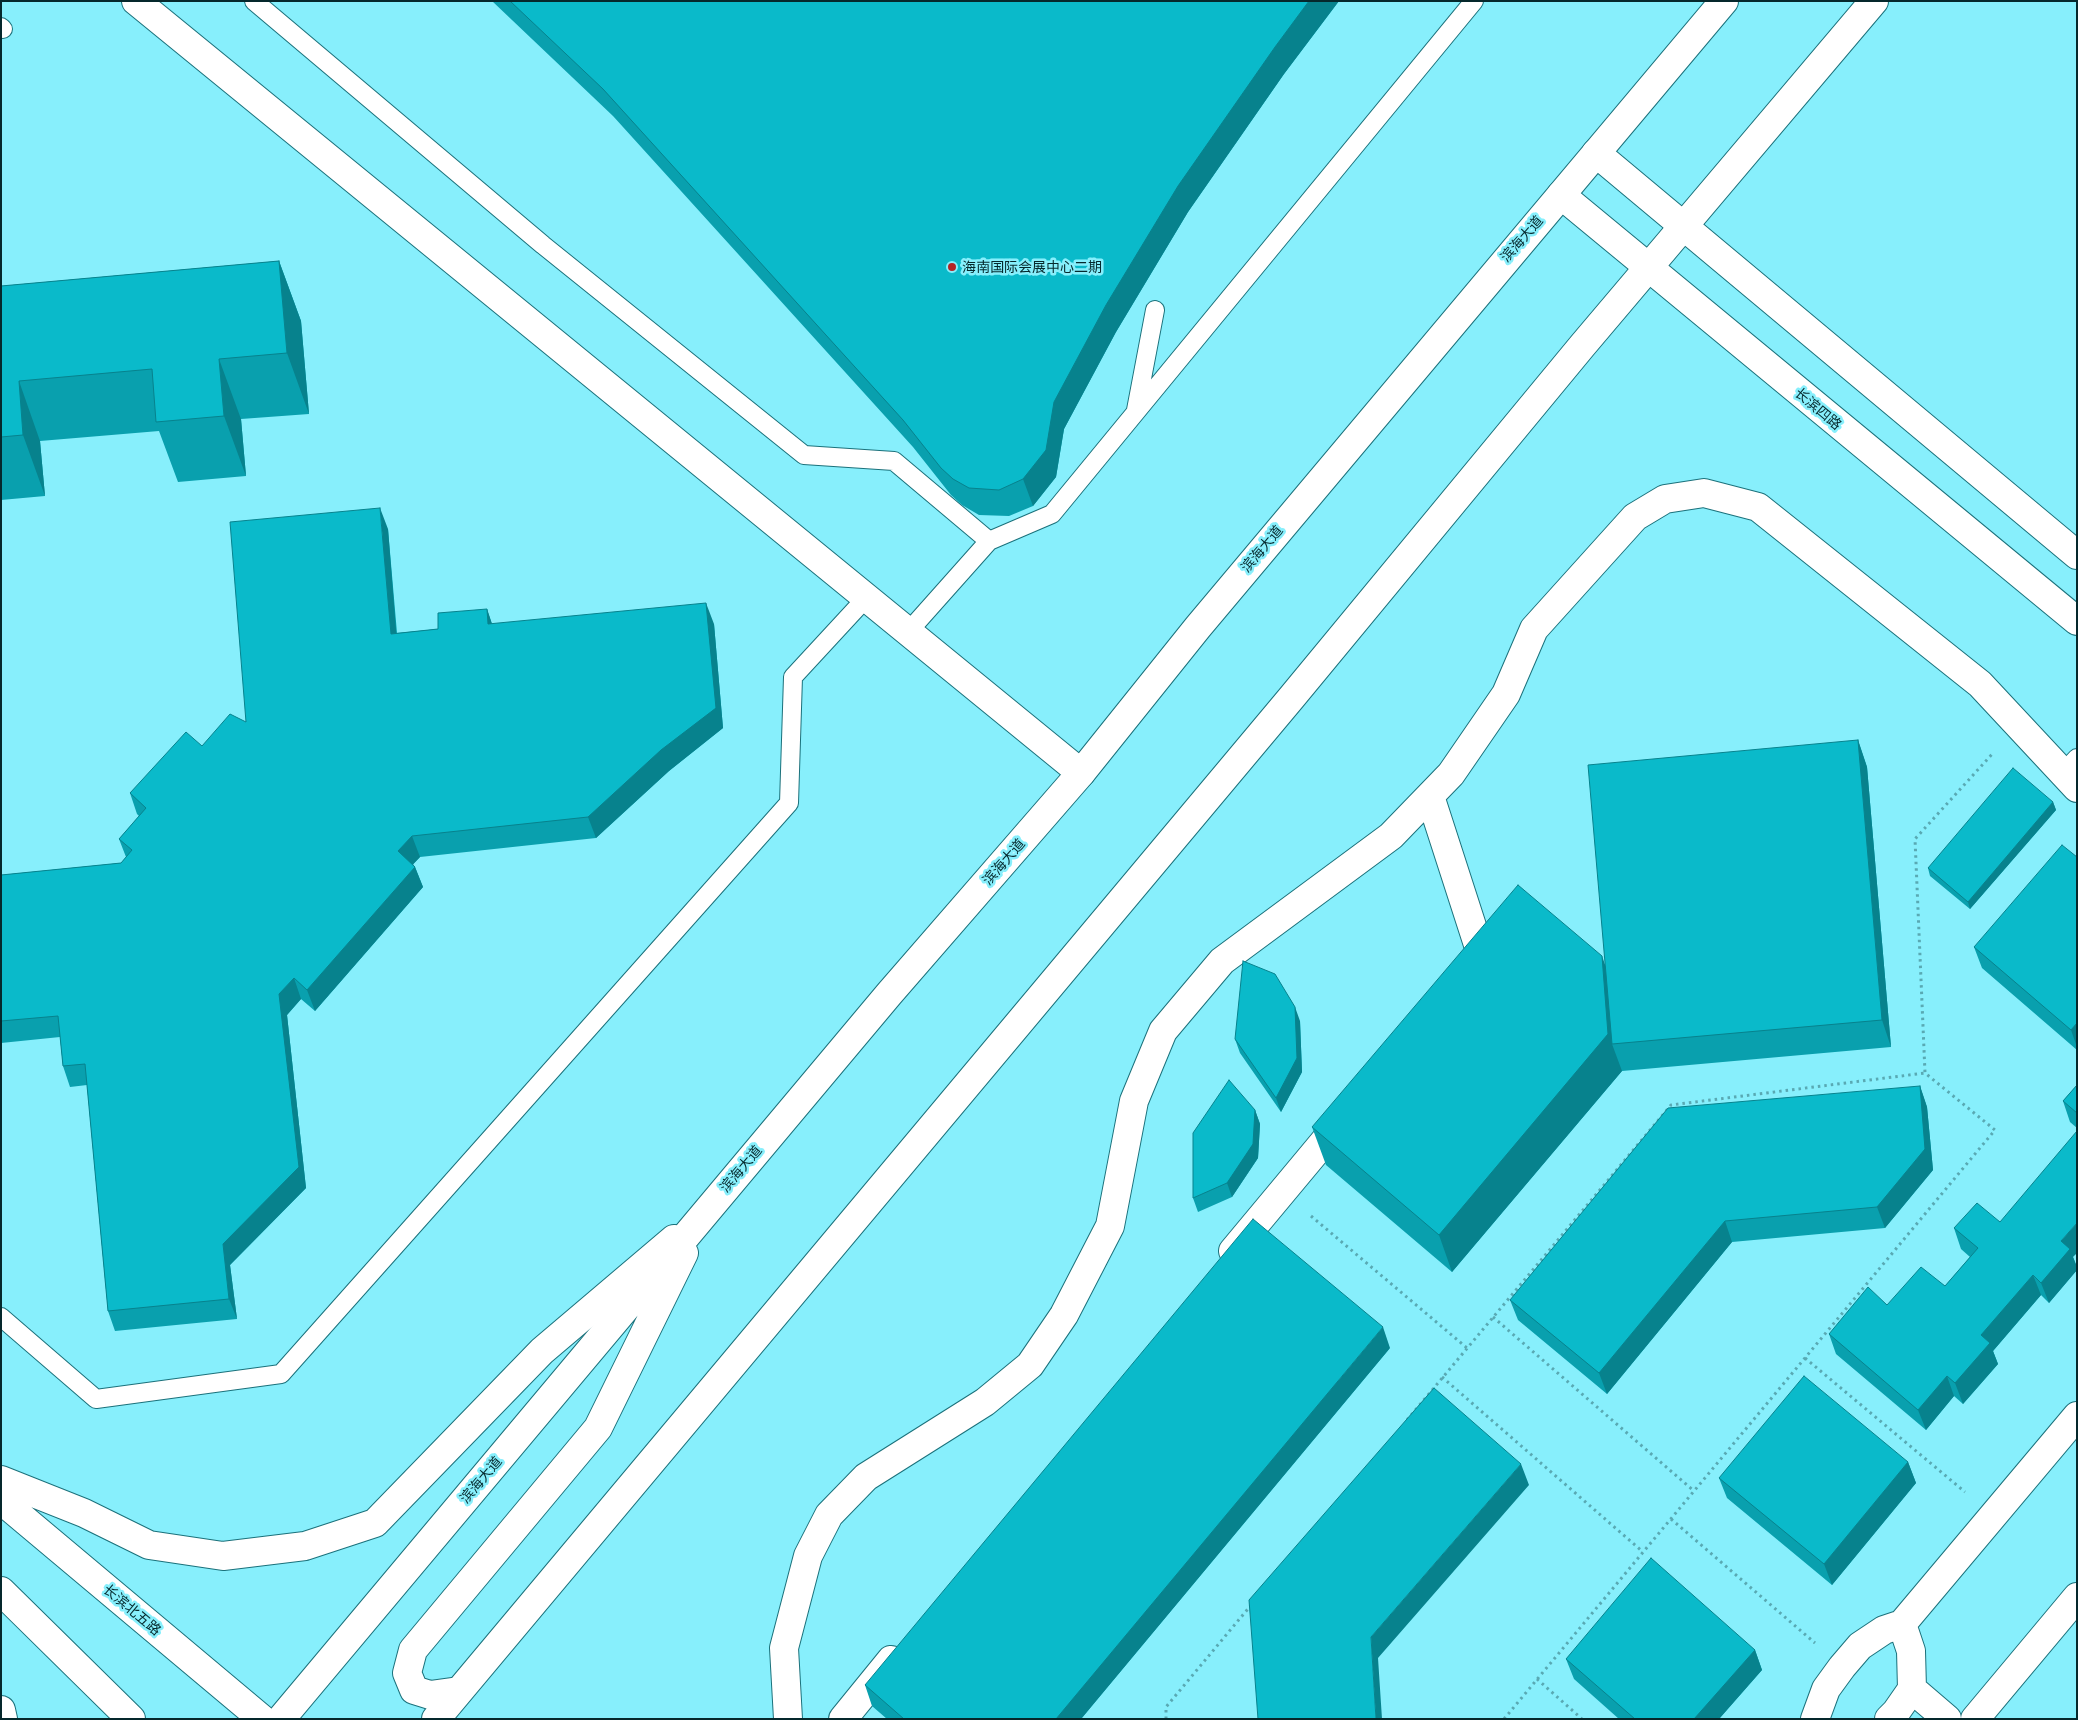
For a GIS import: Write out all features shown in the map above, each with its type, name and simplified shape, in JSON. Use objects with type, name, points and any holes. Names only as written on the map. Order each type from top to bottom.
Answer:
[{"type":"main road","points":[[136,1],[1081,773]]},
{"type":"main road","name":"滨海大道","points":[[281,1719],[889,994],[1081,773],[1198,626],[1724,1]]},
{"type":"main road","points":[[436,1719],[1292,697],[1648,267],[1874,1]]},
{"type":"main road","points":[[1596,153],[2077,555]]},
{"type":"main road","name":"长滨四路","points":[[1561,195],[2077,621]]},
{"type":"main road","points":[[788,1719],[784,1648],[808,1556],[830,1515],[866,1477],[985,1402],[1030,1365],[1064,1314],[1110,1226],[1134,1101],[1163,1031],[1222,962],[1391,836],[1452,774],[1506,694],[1534,629],[1635,517],[1665,499],[1704,493],[1758,507],[1980,684],[2018,726],[2072,773]]},
{"type":"main road","points":[[1430,796],[1481,954],[1455,985]]},
{"type":"main road","points":[[1219,1267],[1359,1100]]},
{"type":"main road","points":[[459,1691],[430,1695],[414,1690],[407,1673],[413,1650],[598,1428],[704,1214]]},
{"type":"main road","points":[[1,1480],[84,1513],[148,1545],[222,1556],[305,1546],[375,1523],[542,1351],[704,1214]]},
{"type":"main road","points":[[1815,1719],[1826,1688],[1860,1646],[1884,1630],[1902,1624],[2077,1416]]},
{"type":"main road","name":"长滨北五路","points":[[1,1500],[262,1719]]},
{"type":"main road","points":[[1,1590],[131,1719]]},
{"type":"main road","points":[[1975,1719],[2077,1597]]},
{"type":"main road","points":[[1889,1719],[1912,1689],[1911,1651],[1902,1624]]},
{"type":"main road","points":[[843,1719],[907,1640]]},
{"type":"main road","points":[[1912,1689],[1947,1719]]},
{"type":"main road","points":[[1,1710],[4,1719]]},
{"type":"lane","points":[[254,1],[543,245],[804,455],[894,461],[989,541]]},
{"type":"lane","points":[[908,632],[989,541],[1052,514],[1474,1]]},
{"type":"lane","points":[[1136,413],[1155,310]]},
{"type":"lane","points":[[1,1317],[96,1399],[281,1374],[789,803],[793,677],[866,598]]},
{"type":"path","points":[[1925,1073],[1914,839],[2018,726]]},
{"type":"path","points":[[1404,1423],[1671,1105],[1925,1073],[1995,1130],[1504,1719]]},
{"type":"path","points":[[1282,1191],[1467,1348]]},
{"type":"path","points":[[1493,1317],[1694,1492]]},
{"type":"path","points":[[1805,1358],[1993,1516]]},
{"type":"path","points":[[1442,1377],[1643,1552]]},
{"type":"path","points":[[1671,1519],[1842,1667]]},
{"type":"path","points":[[1166,1719],[1166,1707],[1256,1599]]},
{"type":"path","points":[[1537,1679],[1582,1719]]},
{"type":"building","name":"海南国际会展中心二期","points":[[510,1],[1309,1],[1178,186],[1106,305],[1054,402],[1046,450],[1023,479],[999,490],[969,488],[953,479],[941,468],[903,420],[603,89]]},
{"type":"building","points":[[279,261],[287,353],[219,359],[224,416],[156,422],[152,369],[19,381],[23,435],[1,437],[1,286]]},
{"type":"building","points":[[380,508],[391,634],[438,629],[438,613],[487,609],[488,624],[706,603],[716,708],[661,750],[588,817],[412,836],[398,851],[415,867],[307,990],[294,978],[279,994],[299,1167],[223,1244],[229,1299],[108,1311],[85,1064],[63,1066],[58,1016],[1,1021],[1,875],[121,863],[132,850],[119,839],[146,808],[130,793],[186,732],[202,746],[230,714],[246,722],[230,522]]},
{"type":"building","points":[[1858,740],[1882,1020],[1612,1044],[1588,765]]},
{"type":"building","points":[[2013,768],[2053,802],[1968,902],[1928,868]]},
{"type":"building","points":[[2062,845],[2077,857],[2077,1023],[2071,1030],[1974,947]]},
{"type":"building","points":[[1518,885],[1602,956],[1608,1034],[1439,1235],[1312,1127]]},
{"type":"building","points":[[1243,961],[1275,974],[1295,1007],[1297,1058],[1276,1098],[1235,1039]]},
{"type":"building","points":[[1229,1080],[1255,1110],[1253,1144],[1227,1183],[1193,1198],[1193,1133]]},
{"type":"building","points":[[2077,1085],[2077,1113],[2063,1101]]},
{"type":"building","points":[[1920,1086],[1925,1149],[1877,1207],[1725,1221],[1599,1373],[1510,1300],[1668,1108]]},
{"type":"building","points":[[2077,1131],[2077,1223],[2061,1241],[2070,1249],[2041,1283],[2033,1275],[1981,1335],[1990,1343],[1955,1383],[1947,1376],[1918,1410],[1829,1334],[1868,1287],[1887,1305],[1921,1267],[1945,1286],[1978,1248],[1954,1228],[1977,1203],[2000,1222]]},
{"type":"building","points":[[1253,1219],[1383,1327],[1056,1719],[904,1719],[865,1685]]},
{"type":"building","points":[[1804,1376],[1908,1462],[1824,1564],[1719,1478]]},
{"type":"building","points":[[1434,1388],[1521,1464],[1371,1637],[1376,1719],[1258,1719],[1249,1600]]},
{"type":"building","points":[[1651,1558],[1755,1650],[1694,1719],[1635,1719],[1566,1659]]},
{"type":"place","name":"海南国际会展中心二期","points":[[952,267]]}]
